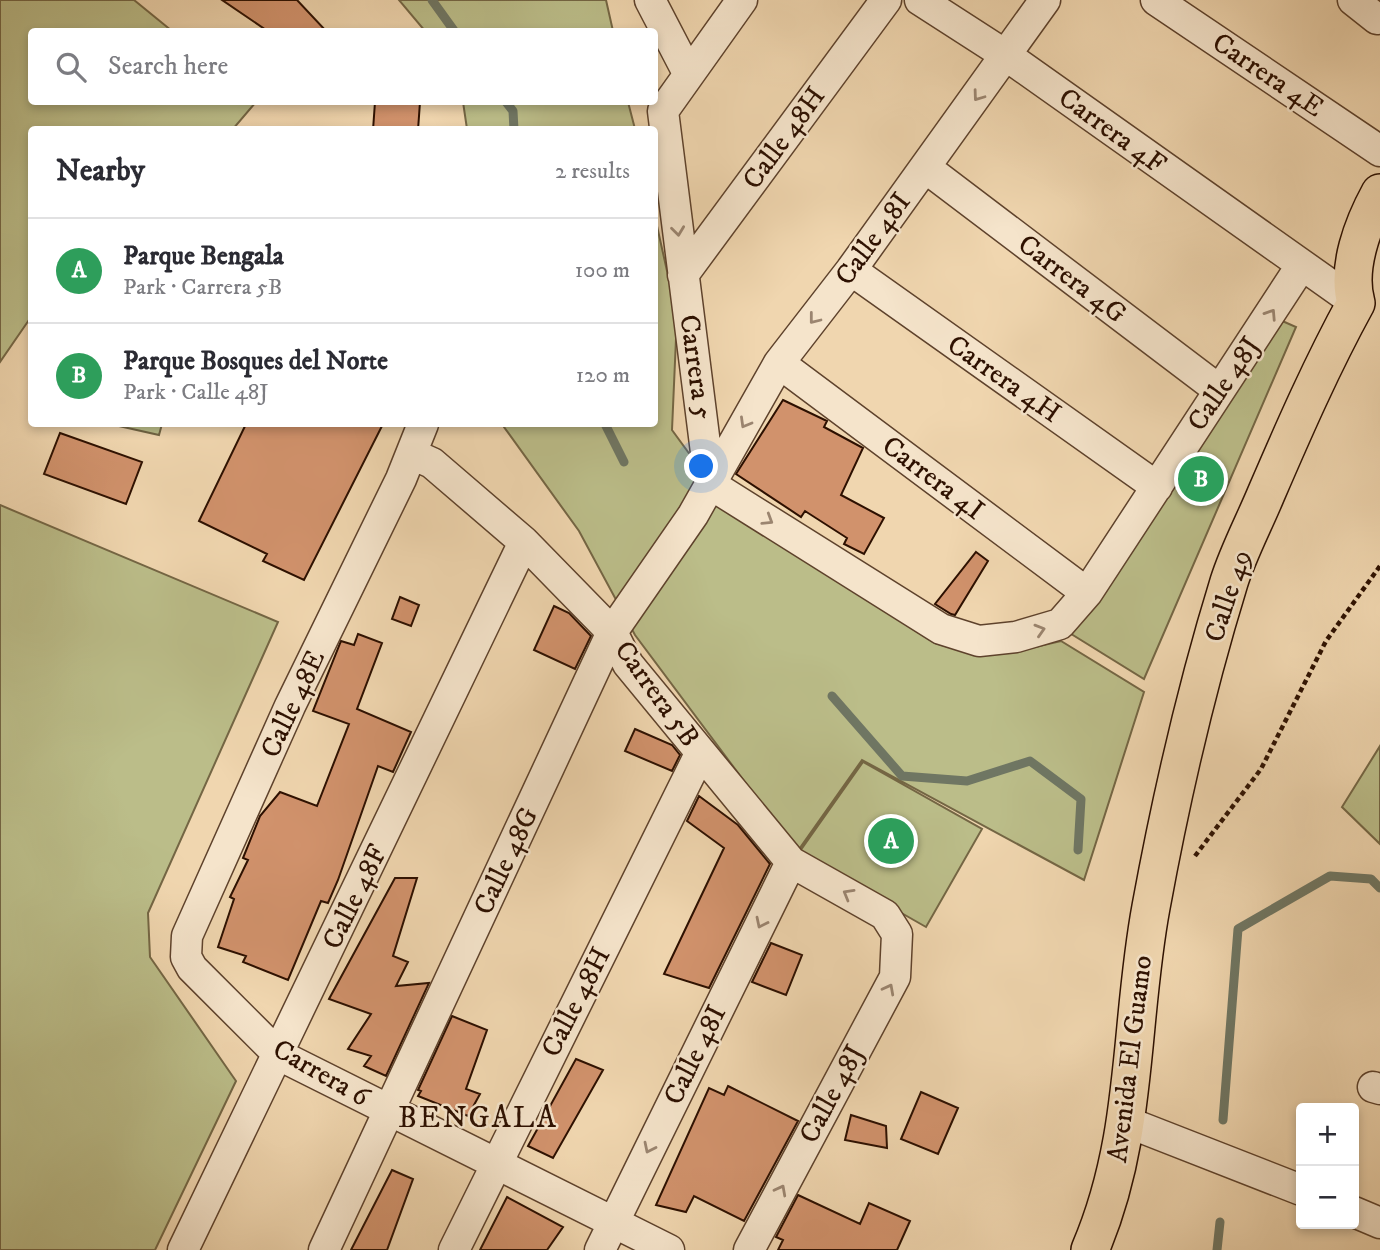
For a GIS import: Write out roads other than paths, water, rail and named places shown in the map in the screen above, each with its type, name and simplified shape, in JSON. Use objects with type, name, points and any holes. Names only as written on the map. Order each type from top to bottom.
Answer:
[{"type":"main road","points":[[1368,297],[1352,280],[1364,228],[1380,193]]},
{"type":"main road","name":"Calle 49","points":[[1151,907],[1184,746],[1230,580],[1317,373],[1368,297]]},
{"type":"main road","name":"Avenida El Guamo","points":[[1090,1250],[1105,1215],[1128,1122],[1135,1015],[1151,907]]},
{"type":"street","points":[[650,0],[688,73],[742,0]]},
{"type":"street","name":"Calle 48H","points":[[683,275],[886,0]]},
{"type":"street","name":"Carrera 4F","points":[[920,0],[1007,56],[1301,266]]},
{"type":"street","name":"Calle 48I","points":[[710,484],[779,363],[851,270],[1045,0]]},
{"type":"street","name":"Carrera 4E","points":[[1156,0],[1380,151]]},
{"type":"street","points":[[1353,0],[1377,19]]},
{"type":"street","name":"Carrera 5","points":[[688,73],[663,111],[710,484]]},
{"type":"street","name":"Carrera 4G","points":[[926,167],[1219,390]]},
{"type":"street","points":[[1301,266],[1368,297]]},
{"type":"street","name":"Calle 48J","points":[[710,484],[941,629],[979,641],[1016,637],[1060,624],[1087,593],[1301,266]]},
{"type":"street","name":"Carrera 4H","points":[[851,270],[1157,487]]},
{"type":"street","name":"Carrera 4I","points":[[779,363],[1087,593]]},
{"type":"street","name":"Calle 48E","points":[[186,957],[187,936],[203,900],[290,706],[412,454],[422,427]]},
{"type":"street","name":"Carrera 5B","points":[[412,454],[432,463],[524,542],[612,632],[628,664],[791,862],[885,915],[897,934]]},
{"type":"street","name":"Calle 48G","points":[[324,1250],[612,632],[693,515],[710,484]]},
{"type":"street","name":"Calle 48F","points":[[183,1250],[524,542]]},
{"type":"street","name":"Calle 48H","points":[[454,1250],[700,754]]},
{"type":"street","name":"Calle 48I","points":[[600,1250],[791,862]]},
{"type":"street","name":"Calle 48J","points":[[749,1250],[895,977],[897,934]]},
{"type":"street","name":"Carrera 6","points":[[186,957],[192,968],[279,1055],[669,1250]]},
{"type":"street","points":[[1128,1122],[1296,1188]]},
{"type":"street","points":[[1359,1214],[1380,1223]]},
{"type":"waterway","points":[[432,0],[452,28]]},
{"type":"waterway","points":[[508,105],[513,111],[514,126]]},
{"type":"waterway","points":[[606,427],[624,462]]},
{"type":"waterway","points":[[832,696],[902,776],[967,781],[1030,761],[1081,799],[1078,850]]},
{"type":"waterway","points":[[1223,1120],[1238,929],[1330,876],[1371,879],[1380,888]]},
{"type":"waterway","points":[[1217,1250],[1220,1222]]},
{"type":"place","name":"Parque Bosques del Norte","points":[[1201,479]]},
{"type":"place","name":"Parque Bengala","points":[[891,841]]},
{"type":"district","name":"BENGALA","points":[[478,1118]]}]
